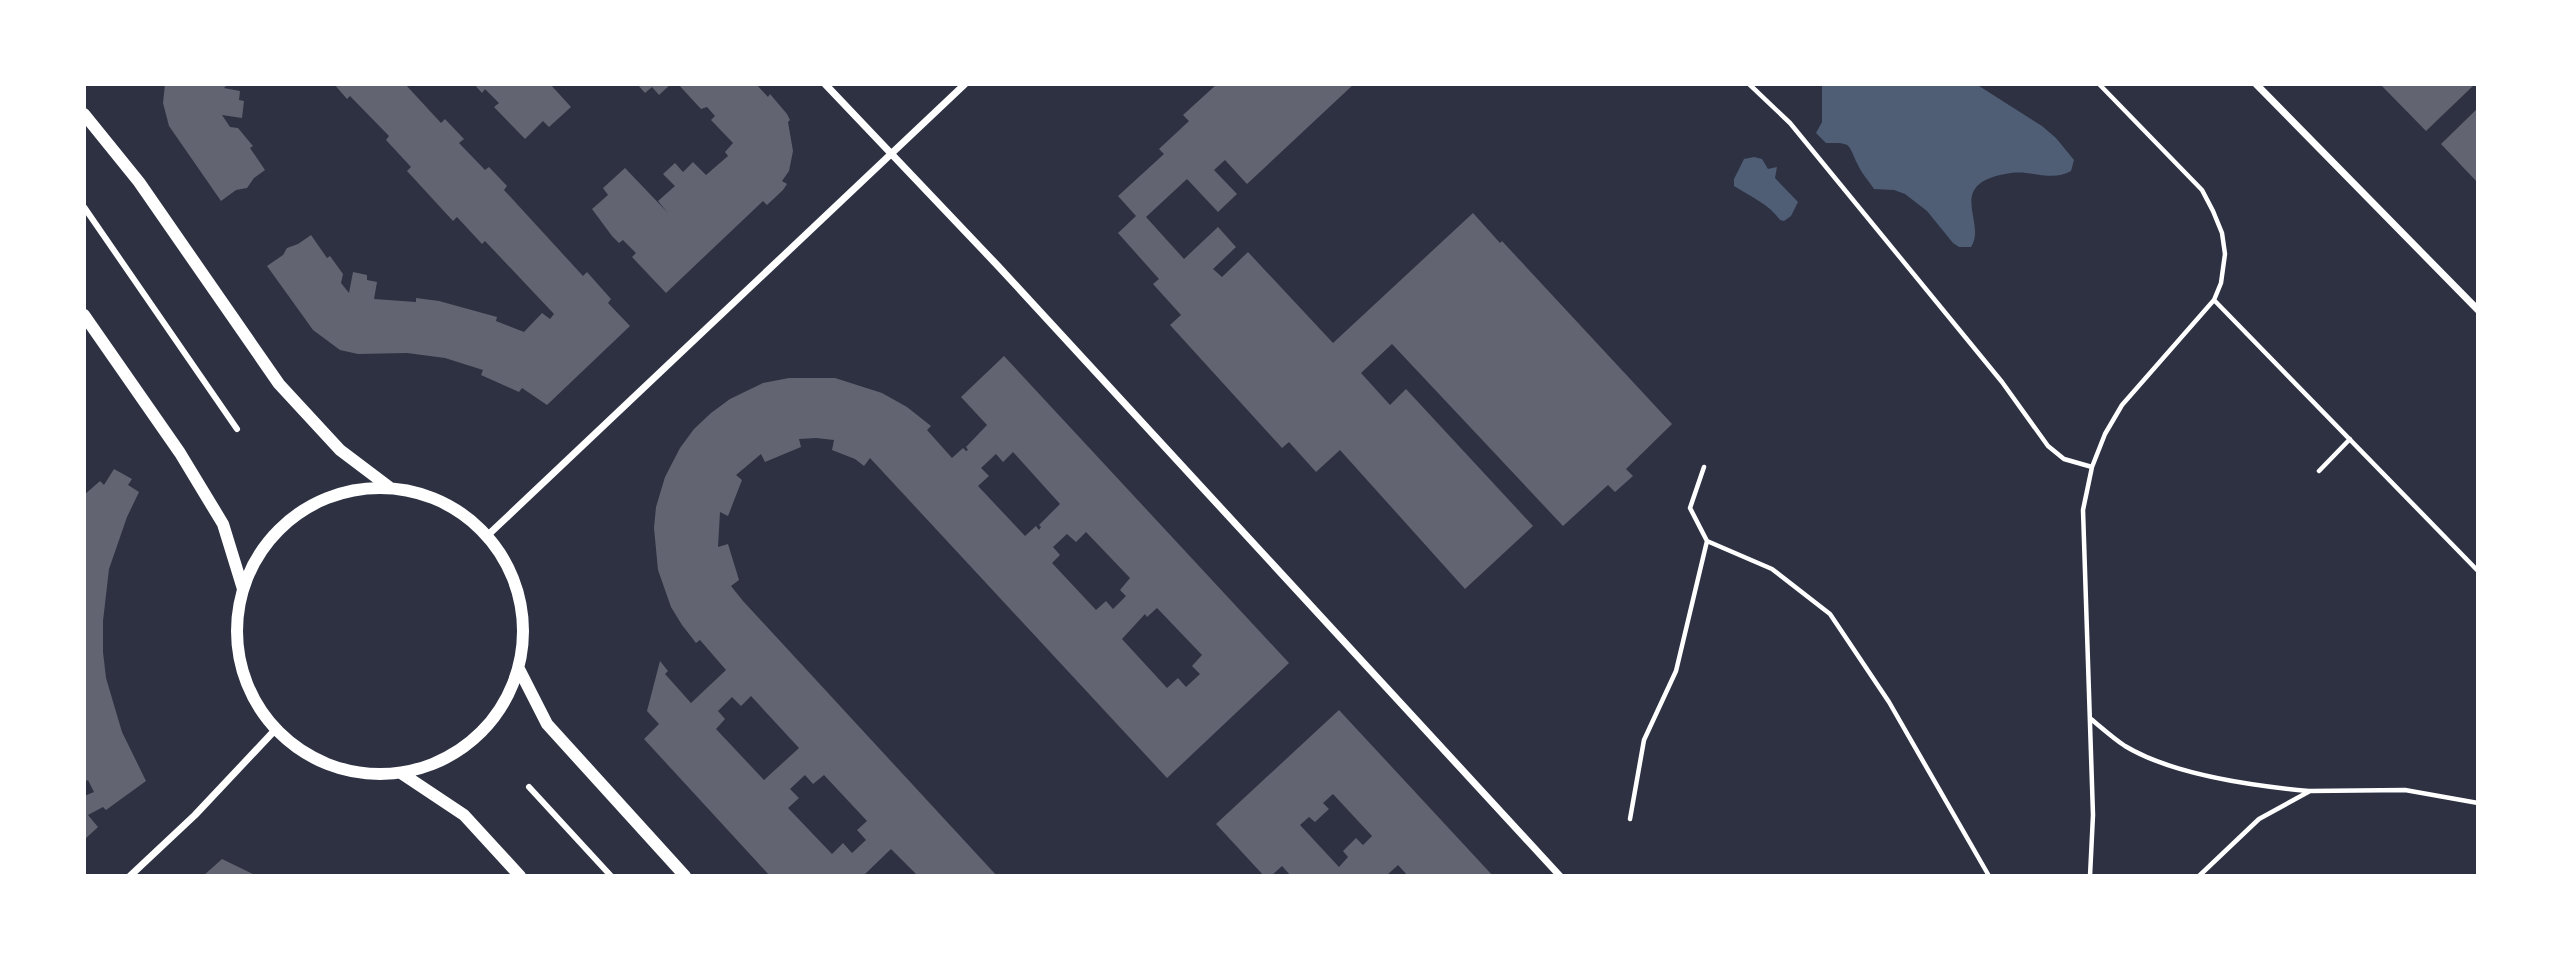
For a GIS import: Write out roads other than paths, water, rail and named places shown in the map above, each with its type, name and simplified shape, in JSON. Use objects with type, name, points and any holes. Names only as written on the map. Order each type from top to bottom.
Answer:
[{"type":"street","points":[[825,84],[892,153],[1560,876]]},
{"type":"street","points":[[488,535],[965,84]]},
{"type":"street","points":[[2256,84],[2478,310]]},
{"type":"street","points":[[84,114],[139,182],[279,384],[340,450],[389,487]]},
{"type":"street","points":[[84,207],[237,429]]},
{"type":"street","points":[[84,315],[180,453],[223,524],[243,589]]},
{"type":"street","points":[[389,487],[426,494],[460,510],[488,535],[513,575],[524,622],[519,669],[502,707],[475,738],[441,761],[401,773],[355,773],[311,758],[275,730],[253,699],[240,664],[236,626],[243,589],[264,547],[299,513],[342,492],[389,487]]},
{"type":"street","points":[[519,669],[547,724],[685,876]]},
{"type":"street","points":[[130,876],[195,816],[275,730]]},
{"type":"street","points":[[401,773],[464,816],[520,876]]},
{"type":"street","points":[[529,787],[611,876]]},
{"type":"water","points":[[1822,84],[1976,84],[2042,126],[2056,138],[2074,160],[2071,171],[2057,176],[2011,173],[1990,178],[1978,185],[1972,204],[1975,237],[1971,247],[1959,247],[1927,211],[1905,194],[1894,190],[1874,189],[1848,146],[1826,143],[1816,133],[1822,122]]},
{"type":"water","points":[[1744,159],[1762,159],[1768,169],[1777,167],[1775,178],[1798,202],[1791,216],[1784,221],[1765,205],[1734,186],[1734,179]]}]
